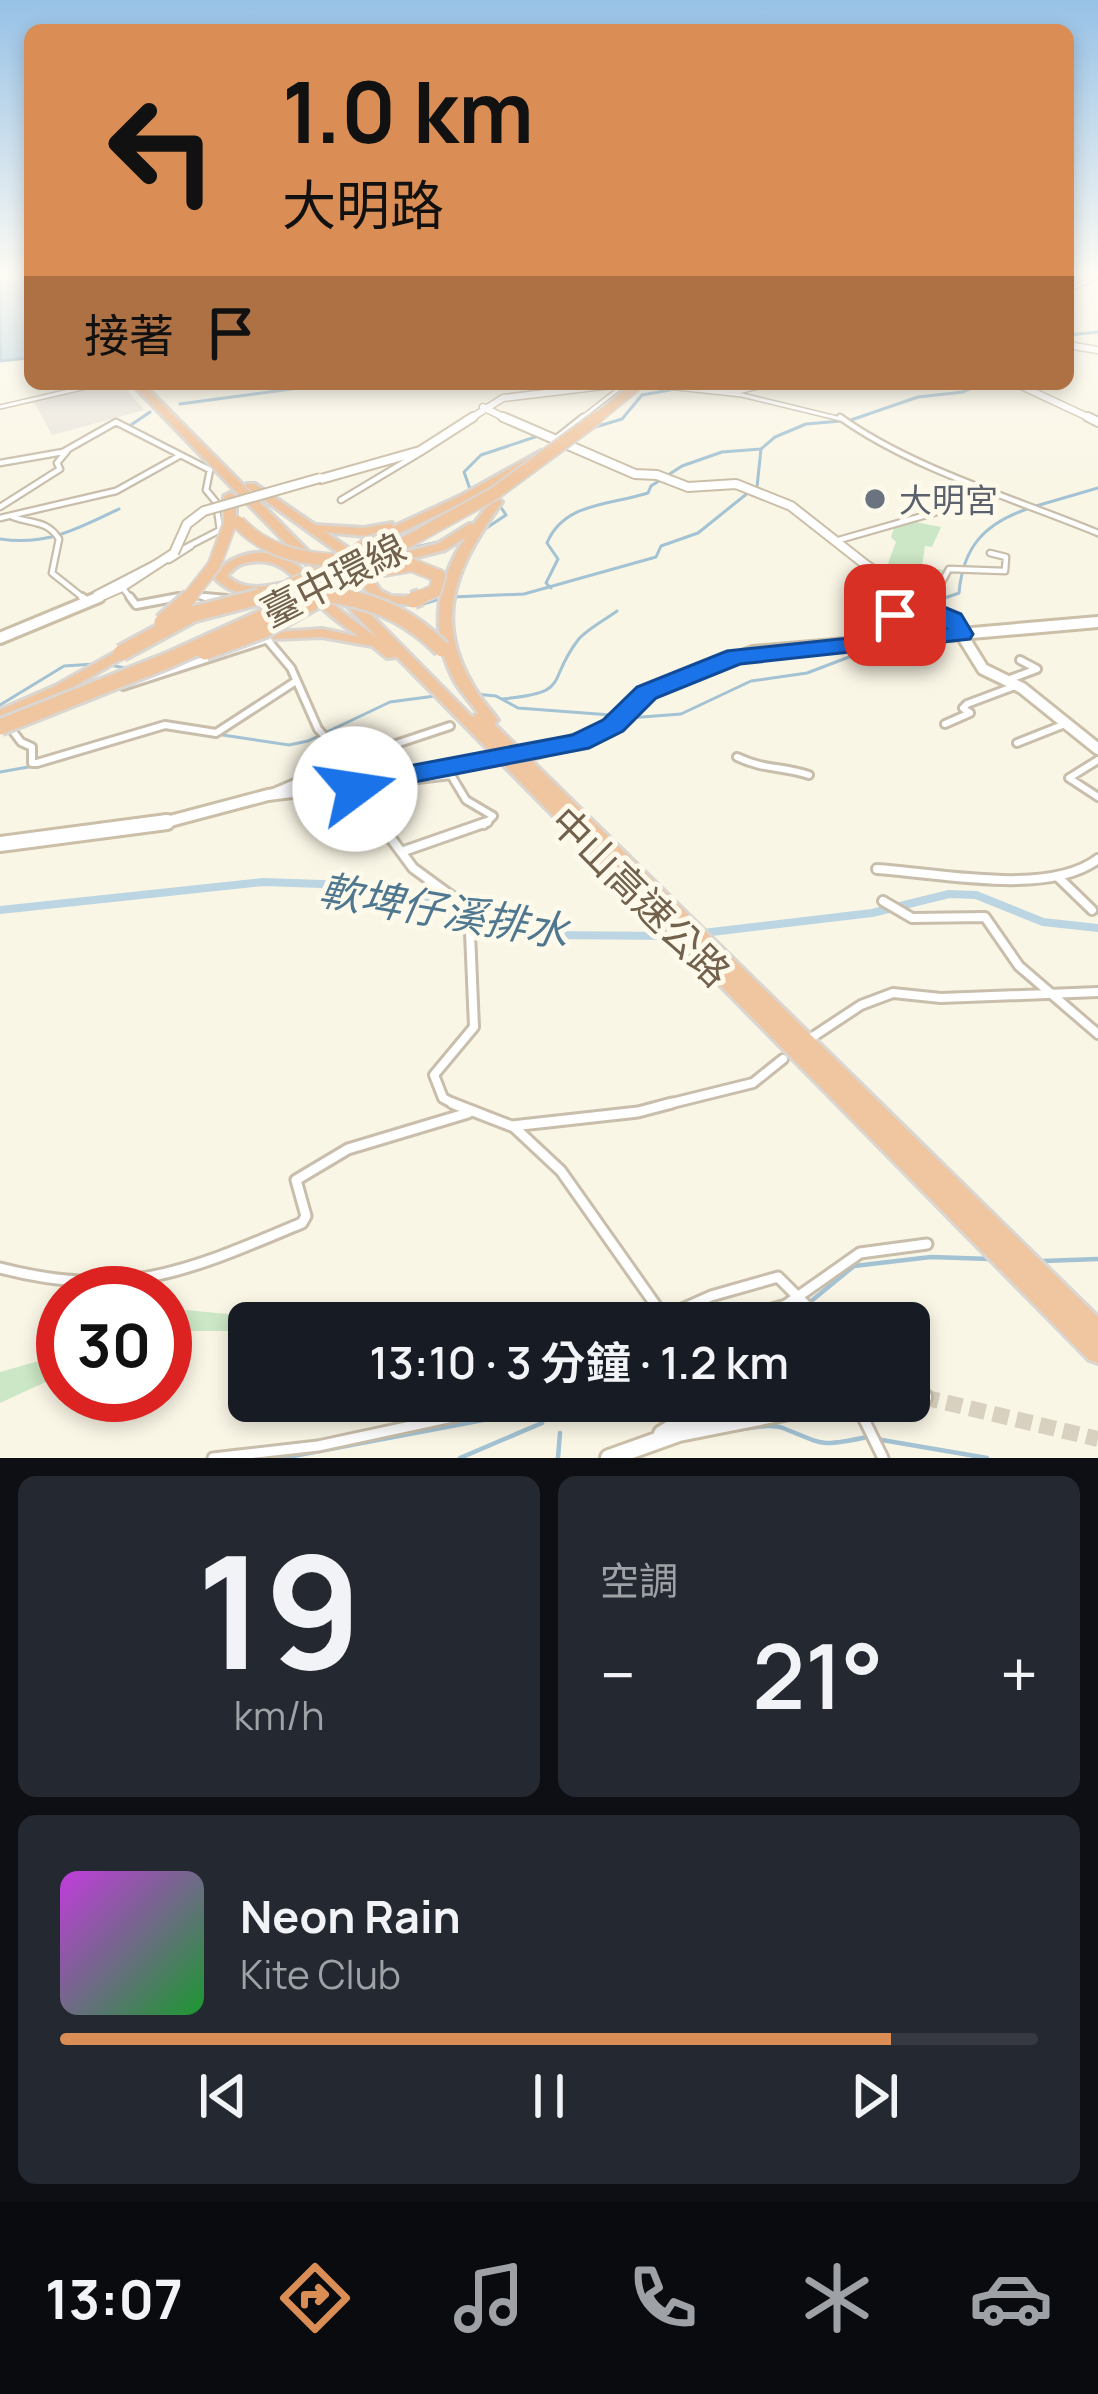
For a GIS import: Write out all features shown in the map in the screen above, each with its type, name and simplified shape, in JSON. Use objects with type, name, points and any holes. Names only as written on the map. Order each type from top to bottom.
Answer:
[{"type":"highway","points":[[121,653],[194,594],[218,562],[234,522],[230,496],[219,473],[148,390]]},
{"type":"highway","points":[[148,390],[560,806]]},
{"type":"highway","name":"臺中環線","points":[[2,725],[163,661],[325,586],[467,508],[624,390]]},
{"type":"highway","points":[[196,445],[560,806]]},
{"type":"highway","points":[[451,694],[323,602],[290,562],[255,557],[226,567],[221,581],[258,591],[305,582],[386,533],[464,498],[549,449]]},
{"type":"highway","points":[[234,522],[256,539],[288,553],[379,561],[449,544],[549,449]]},
{"type":"highway","points":[[2,725],[264,630],[347,581],[376,569],[412,566],[439,576],[435,591],[413,601],[382,598],[347,554],[230,471]]},
{"type":"highway","points":[[293,518],[343,532],[385,527],[464,498]]},
{"type":"highway","points":[[451,694],[442,616],[448,583],[469,540],[496,502]]},
{"type":"highway","points":[[2,725],[121,653],[211,608],[300,594],[382,607],[419,626],[447,654]]},
{"type":"highway","points":[[185,659],[273,638],[346,636],[397,659]]},
{"type":"highway","name":"中山高速公路","points":[[560,806],[1098,1333]]},
{"type":"highway","name":"中山高速公路","points":[[704,948],[1098,1352]]},
{"type":"street","points":[[0,407],[73,390]]},
{"type":"street","points":[[341,500],[483,407],[522,394],[566,390]]},
{"type":"street","points":[[483,407],[549,449],[571,443],[626,390]]},
{"type":"street","points":[[681,390],[745,395],[841,417],[872,438],[999,494],[1098,529]]},
{"type":"street","points":[[1030,390],[1098,422]]},
{"type":"street","points":[[0,463],[70,448],[116,422],[210,470],[206,490],[216,502],[221,527],[87,601]]},
{"type":"street","points":[[571,443],[635,474],[657,475],[681,486],[740,485],[791,506],[866,565],[952,620],[983,669],[1019,685],[1098,749]]},
{"type":"street","points":[[0,506],[60,469],[57,463],[70,448]]},
{"type":"street","points":[[171,557],[194,520],[206,512],[420,452]]},
{"type":"street","points":[[13,518],[116,491],[179,456]]},
{"type":"street","points":[[839,540],[999,494]]},
{"type":"street","points":[[45,507],[46,522],[59,538],[51,561],[53,575],[87,601]]},
{"type":"street","points":[[0,518],[46,522]]},
{"type":"street","points":[[0,638],[122,587],[192,543]]},
{"type":"street","points":[[887,614],[910,615],[927,607],[947,581],[950,569],[1005,572],[1006,557],[990,553]]},
{"type":"street","points":[[122,587],[136,605],[188,595],[244,602],[254,608],[253,633],[273,638],[320,731],[347,760],[401,852],[413,868],[470,909],[474,1028],[433,1082],[468,1113]]},
{"type":"street","points":[[0,844],[173,823],[268,795],[360,784],[538,752],[601,732],[646,692],[736,656],[1098,622]]},
{"type":"street","points":[[2,725],[273,638]]},
{"type":"street","points":[[1006,680],[1037,669],[1020,660]]},
{"type":"street","points":[[2,725],[32,747],[32,763],[37,764],[165,725],[216,733],[296,681]]},
{"type":"street","points":[[945,724],[970,713],[963,708],[967,704],[1019,685]]},
{"type":"street","points":[[1017,743],[1065,724]]},
{"type":"street","points":[[268,795],[347,760],[450,725]]},
{"type":"street","points":[[736,757],[766,770],[784,766],[809,775]]},
{"type":"street","points":[[1098,760],[1069,778],[1098,796]]},
{"type":"street","points":[[360,784],[364,788],[452,775],[464,798],[493,816],[482,826],[401,852]]},
{"type":"street","points":[[877,869],[973,878],[1058,877],[1082,871],[1098,859]]},
{"type":"street","points":[[1058,877],[1092,910]]},
{"type":"street","points":[[884,901],[912,918],[985,916],[1010,955],[1098,1034]]},
{"type":"street","points":[[808,1040],[862,1005],[893,993],[940,998],[1098,992]]},
{"type":"street","points":[[512,1126],[638,1112],[753,1083],[784,1059]]},
{"type":"street","points":[[0,1268],[39,1279],[132,1286],[166,1278],[302,1223],[306,1216],[296,1175],[305,1170],[360,1145],[468,1113],[490,1115],[512,1126],[523,1141],[555,1161],[582,1197],[594,1224],[656,1302]]},
{"type":"street","points":[[707,1302],[778,1277],[804,1302],[860,1253],[927,1244]]},
{"type":"street","points":[[213,1458],[318,1446],[429,1422]]},
{"type":"street","points":[[649,1442],[682,1422]]},
{"type":"street","points":[[609,1458],[724,1422]]},
{"type":"street","points":[[864,1422],[880,1453]]},
{"type":"shaded area","points":[[79,390],[127,390],[145,410],[52,435],[33,400]]},
{"type":"green space","points":[[905,520],[941,527],[932,547],[925,546],[922,566],[943,570],[939,584],[920,600],[884,574],[896,542],[891,537],[896,523]]},
{"type":"green space","points":[[192,1311],[228,1314],[228,1331],[192,1331]]},
{"type":"green space","points":[[36,1362],[36,1386],[0,1403],[0,1372]]},
{"type":"water","points":[[0,344],[24,344],[24,359],[0,361]]},
{"type":"waterway","points":[[180,404],[284,390]]},
{"type":"waterway","points":[[592,428],[622,419],[642,395],[670,390]]},
{"type":"waterway","points":[[851,420],[918,397],[968,390]]},
{"type":"waterway","points":[[128,427],[150,412]]},
{"type":"waterway","points":[[761,449],[775,437],[806,424],[841,421]]},
{"type":"waterway","points":[[470,489],[464,472],[481,455],[541,435]]},
{"type":"waterway","points":[[550,587],[546,583],[558,559],[547,543],[577,512],[648,493],[651,486],[682,466],[722,452],[761,449]]},
{"type":"waterway","points":[[757,487],[761,449]]},
{"type":"waterway","points":[[1036,506],[1098,488]]},
{"type":"waterway","points":[[550,587],[656,557],[661,546],[698,533],[749,492]]},
{"type":"waterway","points":[[479,533],[506,515],[500,506]]},
{"type":"waterway","points":[[0,539],[47,538],[119,509]]},
{"type":"waterway","points":[[936,601],[959,593],[965,563],[978,539],[1027,509]]},
{"type":"waterway","points":[[407,549],[438,542]]},
{"type":"waterway","points":[[452,597],[524,594],[550,587]]},
{"type":"waterway","points":[[423,604],[443,598]]},
{"type":"waterway","points":[[502,699],[549,689],[578,640],[617,611]]},
{"type":"waterway","points":[[909,633],[935,615]]},
{"type":"waterway","points":[[629,718],[681,714],[751,681],[807,673],[878,646]]},
{"type":"waterway","points":[[0,705],[64,666],[95,664]]},
{"type":"waterway","points":[[110,665],[130,669]]},
{"type":"waterway","points":[[475,694],[496,696],[518,708],[611,715]]},
{"type":"waterway","points":[[216,734],[289,745],[308,741],[390,702],[435,696]]},
{"type":"waterway","points":[[49,762],[103,747]]},
{"type":"waterway","points":[[0,772],[34,766]]},
{"type":"waterway","name":"軟埤仔溪排水","points":[[0,910],[263,882],[351,885],[410,894],[485,926],[538,935],[678,936]]},
{"type":"waterway","name":"軟埤仔溪排水","points":[[703,933],[872,913],[949,894],[976,895],[1043,922],[1098,928]]},
{"type":"waterway","points":[[810,1302],[854,1266],[931,1257],[990,1259]]},
{"type":"waterway","points":[[1043,1261],[1098,1259]]},
{"type":"waterway","points":[[283,1458],[473,1422]]},
{"type":"waterway","points":[[460,1458],[542,1423]]},
{"type":"waterway","points":[[734,1430],[778,1427],[823,1443],[867,1437]]},
{"type":"waterway","points":[[558,1458],[560,1433]]},
{"type":"waterway","points":[[876,1439],[987,1458]]},
{"type":"tunnel","points":[[930,1399],[1098,1439]]},
{"type":"place","name":"大明宮","points":[[875,499]]},
{"type":"route","points":[[355,789],[356,785],[580,742],[613,725],[646,692],[736,656],[961,634],[952,620],[927,607],[918,613],[895,615]]}]
